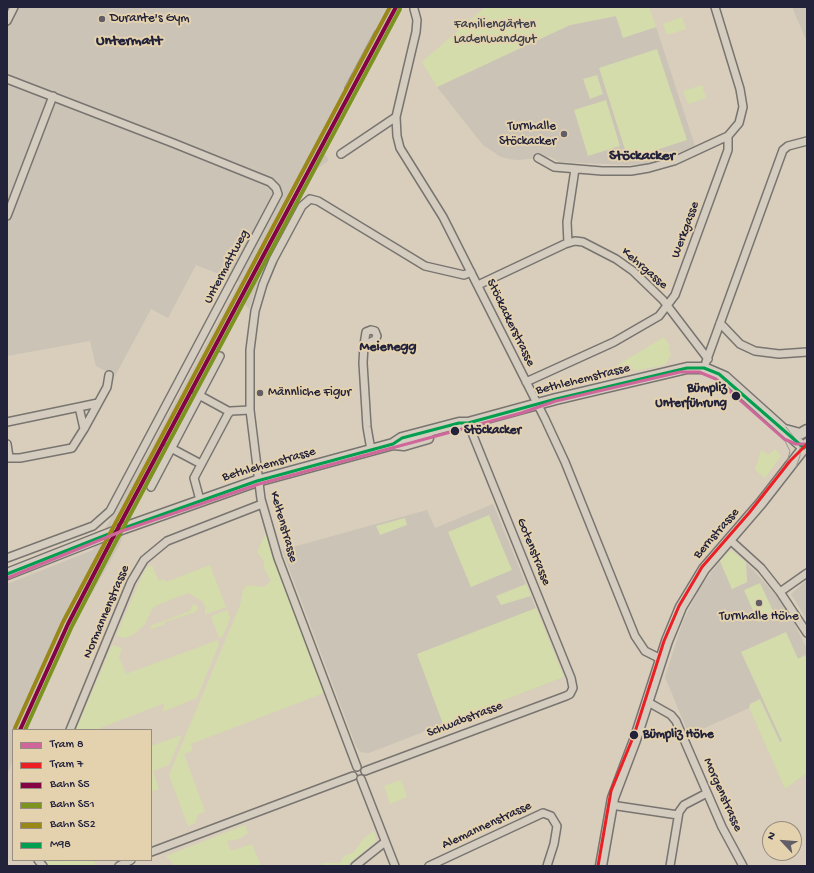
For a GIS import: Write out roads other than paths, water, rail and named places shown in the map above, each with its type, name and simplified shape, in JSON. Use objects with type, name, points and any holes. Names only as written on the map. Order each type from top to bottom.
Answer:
[{"type":"street","points":[[7,21],[14,7]]},
{"type":"street","points":[[538,158],[554,167],[575,169],[631,170],[649,168],[685,157],[728,136],[739,123],[743,103],[715,7]]},
{"type":"street","name":"Stöckackerstrasse","points":[[414,10],[417,20],[416,32],[396,117],[397,138],[403,155],[443,217],[565,462],[635,636],[645,651],[661,659]]},
{"type":"street","name":"Untermattweg","points":[[7,78],[270,182],[276,188],[278,194],[110,511],[94,526],[7,558]]},
{"type":"street","points":[[7,216],[53,96]]},
{"type":"street","points":[[341,154],[396,117]]},
{"type":"street","name":"Werkgasse","points":[[526,382],[614,342],[659,316],[675,295],[729,147],[728,136]]},
{"type":"street","points":[[706,363],[783,150],[788,146],[807,141]]},
{"type":"street","points":[[568,243],[567,222],[575,169]]},
{"type":"street","name":"Keltenstrasse","points":[[357,767],[278,558],[262,504],[257,481],[250,410],[250,350],[257,302],[273,260],[302,206],[309,199],[318,200],[425,266],[464,274],[471,272]]},
{"type":"street","name":"Kehrgasse","points":[[478,286],[568,243],[583,242],[616,258],[633,271],[667,305],[706,363]]},
{"type":"street","points":[[720,324],[740,344],[755,351],[780,354],[807,352]]},
{"type":"street","points":[[364,345],[364,397],[371,450]]},
{"type":"street","points":[[151,487],[170,447],[220,356]]},
{"type":"street","name":"Bethlehemstrasse","points":[[7,574],[89,541],[200,500],[257,481],[393,444],[407,437],[459,423],[468,423],[537,404],[706,363],[782,429],[806,446]]},
{"type":"street","points":[[7,444],[8,458],[20,458],[72,448],[84,430],[98,403],[106,387],[109,375]]},
{"type":"street","points":[[198,395],[230,412],[250,410]]},
{"type":"street","points":[[7,422],[98,403]]},
{"type":"street","points":[[79,407],[84,430]]},
{"type":"street","points":[[200,500],[194,480],[201,464],[230,412]]},
{"type":"street","name":"Gotenstrasse","points":[[468,423],[571,678],[572,690]]},
{"type":"street","points":[[782,429],[800,434],[807,430]]},
{"type":"street","name":"Bernstrasse","points":[[601,866],[611,805],[648,702],[661,659],[676,619],[688,594],[704,569],[761,503],[806,446]]},
{"type":"street","points":[[170,447],[201,464]]},
{"type":"street","name":"Normannenstrasse","points":[[70,729],[131,582],[144,560],[167,541],[262,504]]},
{"type":"street","points":[[729,539],[760,568],[780,592],[807,633]]},
{"type":"street","points":[[780,592],[807,573]]},
{"type":"street","name":"Schwabstrasse","points":[[365,771],[566,696],[572,690]]},
{"type":"street","name":"Morgenstrasse","points":[[648,702],[671,715],[676,720],[722,827],[743,866]]},
{"type":"street","points":[[353,776],[353,771],[357,767],[362,768],[365,771],[365,775],[361,780]]},
{"type":"street","points":[[353,776],[358,780],[361,780],[395,866]]},
{"type":"street","points":[[152,852],[353,776]]},
{"type":"street","points":[[670,866],[678,815],[684,805],[708,793]]},
{"type":"street","points":[[611,805],[678,815]]},
{"type":"street","name":"Alemannenstrasse","points":[[429,866],[543,813],[551,816],[557,826],[554,844],[547,866]]},
{"type":"street","points":[[355,866],[385,842]]},
{"type":"street","points":[[119,866],[130,861]]},
{"type":"tram line","name":"8","points":[[7,578],[122,531],[259,484],[521,413],[556,401],[680,372],[699,372],[716,379],[784,439],[796,444],[807,444]]},
{"type":"tram line","points":[[786,427],[800,445],[800,456],[796,467]]},
{"type":"tram line","points":[[784,439],[790,451],[786,466]]},
{"type":"tram line","name":"7","points":[[598,866],[611,791],[634,735],[664,641],[679,606],[702,567],[749,513],[790,461],[807,444]]},
{"type":"railway","points":[[346,88],[376,32]]},
{"type":"rail line","name":"S52","points":[[15,728],[63,622],[390,7]]},
{"type":"rail line","name":"S5","points":[[20,729],[68,624],[110,543],[396,7]]},
{"type":"rail line","name":"S51","points":[[25,729],[72,626],[114,545],[400,9]]},
{"type":"place","name":"Durante's Gym","points":[[102,19]]},
{"type":"place","name":"Turnhalle Stöckacker","points":[[564,134]]},
{"type":"place","name":"Männliche Figur","points":[[260,393]]},
{"type":"place","name":"Bümpliz Unterführung","points":[[736,396]]},
{"type":"place","name":"Stöckacker","points":[[455,431]]},
{"type":"place","name":"Turnhalle Höhe","points":[[759,603]]},
{"type":"place","name":"Bümpliz Höhe","points":[[634,735]]},
{"type":"district","name":"Untermatt","points":[[129,42]]},
{"type":"district","name":"Stöckacker","points":[[642,157]]},
{"type":"district","name":"Meienegg","points":[[388,348]]},
{"type":"park label","name":"Familiengärten Ladenwandgut","points":[[495,32]]}]
